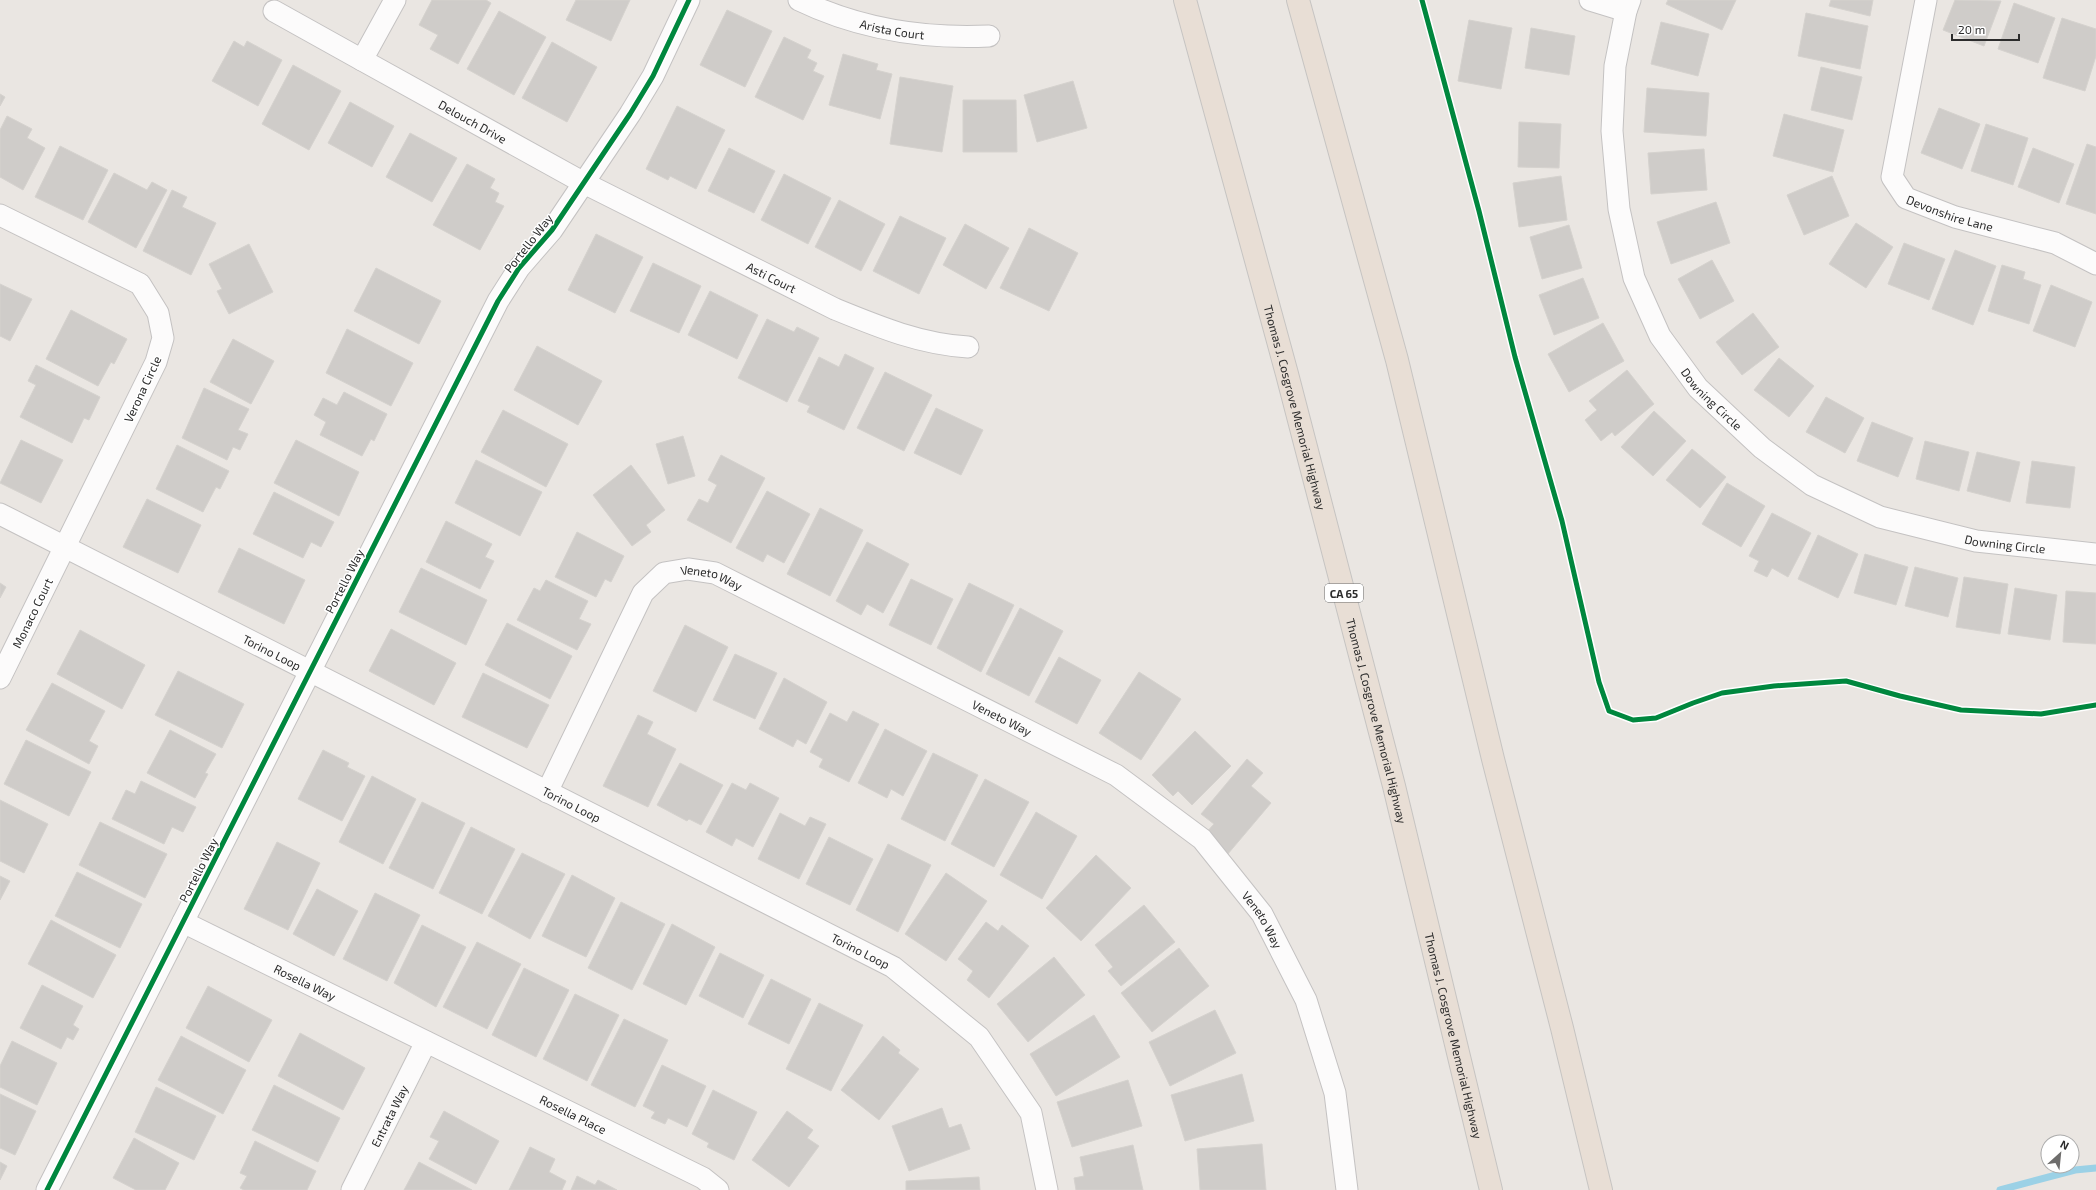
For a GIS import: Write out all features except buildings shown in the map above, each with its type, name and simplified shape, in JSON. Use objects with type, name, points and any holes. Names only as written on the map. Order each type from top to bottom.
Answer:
[{"type":"highway","name":"Thomas J. Cosgrove Memorial Highway","points":[[1185,0],[1287,374],[1394,786],[1491,1190]]},
{"type":"highway","points":[[1298,0],[1397,360],[1491,751],[1562,1028],[1601,1190]]},
{"type":"street","points":[[362,60],[395,0]]},
{"type":"street","name":"Portello Way","points":[[47,1190],[498,302],[519,268],[552,230],[653,76],[689,0]]},
{"type":"street","name":"Arista Court","points":[[799,0],[850,21],[884,30],[956,38],[990,36]]},
{"type":"street","points":[[1590,0],[1628,5]]},
{"type":"street","name":"Devonshire Lane","points":[[1926,0],[1892,177],[1906,198],[1955,217],[2055,243],[2096,264]]},
{"type":"street","name":"Downing Circle","points":[[1628,5],[1615,66],[1612,131],[1619,209],[1634,278],[1660,336],[1698,388],[1762,448],[1812,485],[1880,517],[1976,541],[2096,554]]},
{"type":"street","name":"Delouch Drive","points":[[274,11],[584,183]]},
{"type":"street","name":"Asti Court","points":[[584,183],[835,308],[873,325],[940,345],[968,347]]},
{"type":"street","name":"Verona Circle","points":[[0,215],[140,284],[158,314],[163,338],[156,362],[65,547]]},
{"type":"street","name":"Torino Loop","points":[[0,514],[893,967],[979,1037],[1031,1113],[1047,1190]]},
{"type":"street","name":"Monaco Court","points":[[0,678],[65,547]]},
{"type":"street","name":"Veneto Way","points":[[547,792],[643,593],[664,573],[688,569],[715,573],[1116,775],[1202,839],[1262,914],[1306,1000],[1335,1093],[1347,1190]]},
{"type":"street","name":"Rosella Way","points":[[183,922],[426,1042]]},
{"type":"street","name":"Entrata Way","points":[[352,1190],[426,1042]]},
{"type":"street","name":"Rosella Place","points":[[426,1042],[703,1178],[718,1190]]},
{"type":"waterway","points":[[2000,1190],[2075,1170],[2096,1168]]},
{"type":"cycle path","points":[[47,1190],[498,301],[519,268],[552,230],[630,114],[653,76],[689,0]]},
{"type":"cycle path","points":[[1422,0],[1479,211],[1515,357],[1562,521],[1599,682],[1609,711],[1633,720],[1656,718],[1722,693],[1774,686],[1846,681],[1900,696],[1961,710],[2041,714],[2096,705]]}]
